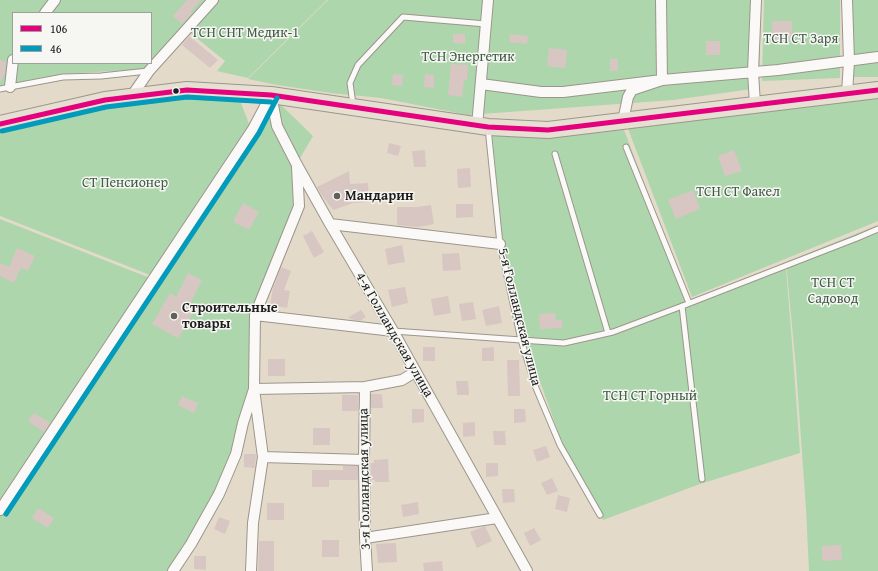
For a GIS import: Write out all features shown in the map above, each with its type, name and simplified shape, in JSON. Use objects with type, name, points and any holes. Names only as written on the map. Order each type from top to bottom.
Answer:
[{"type":"main road","points":[[0,124],[104,100],[187,90],[271,95],[482,127],[548,130],[878,90]]},
{"type":"street","points":[[45,12],[55,0]]},
{"type":"street","points":[[131,97],[149,71],[213,0]]},
{"type":"street","points":[[482,127],[481,84],[488,0]]},
{"type":"street","points":[[661,0],[662,80]]},
{"type":"street","points":[[755,104],[754,72],[756,0]]},
{"type":"street","points":[[847,0],[849,61],[847,94]]},
{"type":"street","points":[[481,84],[541,92],[563,92],[662,80],[778,70],[878,57]]},
{"type":"street","points":[[5,88],[12,64]]},
{"type":"street","points":[[623,121],[628,97],[632,90],[662,80]]},
{"type":"street","points":[[0,510],[253,129],[271,95]]},
{"type":"street","name":"4-я Голландская улица","points":[[271,95],[277,126],[297,165],[393,331],[527,571]]},
{"type":"street","points":[[251,571],[253,523],[263,457],[254,388],[255,314],[299,206],[297,165]]},
{"type":"street","points":[[330,224],[500,244]]},
{"type":"street","points":[[255,314],[393,331]]},
{"type":"street","points":[[254,388],[365,387],[402,380],[415,372]]},
{"type":"street","name":"3-я Голландская улица","points":[[365,387],[364,460],[367,571]]},
{"type":"street","points":[[173,571],[191,544],[219,494],[236,454],[243,423],[254,388]]},
{"type":"street","points":[[263,457],[364,460]]},
{"type":"street","points":[[365,538],[497,518]]},
{"type":"lane","points":[[353,107],[350,83],[358,65],[403,17],[486,24]]},
{"type":"lane","points":[[5,88],[63,77],[101,76],[149,71]]},
{"type":"lane","name":"5-я Голландская улица","points":[[482,127],[500,244],[521,340],[536,388],[560,445],[600,515]]},
{"type":"lane","points":[[626,147],[689,303]]},
{"type":"lane","points":[[555,154],[608,333]]},
{"type":"lane","points":[[393,331],[564,343],[608,333],[682,306],[878,229]]},
{"type":"lane","points":[[682,306],[702,479]]},
{"type":"green space","points":[[0,0],[209,0],[152,62],[152,12],[12,12],[12,64],[151,64],[146,69],[62,74],[0,87]]},
{"type":"green space","name":"ТСН СНТ Медик-1","points":[[215,0],[327,0],[248,78],[217,71],[225,61],[188,31]]},
{"type":"green space","name":"ТСН Энергетик","points":[[328,0],[761,0],[759,88],[673,100],[468,115],[381,98],[331,93],[248,79]]},
{"type":"green space","name":"ТСН СТ Заря","points":[[764,0],[840,0],[840,78],[762,81]]},
{"type":"green space","points":[[845,0],[878,0],[878,77],[844,77]]},
{"type":"green space","name":"СТ Пенсионер","points":[[192,95],[239,98],[251,129],[155,277],[0,216],[0,134],[82,112]]},
{"type":"green space","name":"ТСН СТ Факел","points":[[878,95],[878,221],[692,297],[627,126]]},
{"type":"green space","points":[[278,102],[313,136],[296,165],[298,205],[254,315],[253,388],[235,454],[173,571],[0,571],[0,219],[155,280],[253,129]]},
{"type":"green space","name":"ТСН СТ Горный","points":[[624,130],[691,305],[786,269],[800,453],[700,484],[603,520],[562,443],[523,334],[503,243],[492,133],[552,134]]},
{"type":"green space","name":"ТСН СТ Садовод","points":[[878,225],[878,571],[809,571],[796,368],[786,262]]},
{"type":"building","points":[[187,0],[201,0],[182,24],[173,16]]},
{"type":"building","points":[[772,21],[792,21],[792,40],[772,40]]},
{"type":"building","points":[[453,34],[465,34],[465,44],[453,43]]},
{"type":"building","points":[[510,34],[528,36],[527,44],[509,42]]},
{"type":"building","points":[[189,36],[218,60],[210,68],[182,45]]},
{"type":"building","points":[[706,41],[720,41],[720,55],[706,55]]},
{"type":"building","points":[[549,48],[567,50],[565,68],[547,66]]},
{"type":"building","points":[[610,59],[618,59],[618,71],[610,71]]},
{"type":"building","points":[[0,60],[6,62],[5,73],[0,83]]},
{"type":"building","points":[[451,64],[468,65],[467,80],[464,80],[462,97],[448,95]]},
{"type":"building","points":[[393,74],[403,75],[402,86],[392,85]]},
{"type":"building","points":[[425,74],[434,75],[434,88],[424,87]]},
{"type":"building","points":[[389,143],[401,146],[398,156],[387,153]]},
{"type":"building","points":[[425,150],[426,167],[414,167],[412,151]]},
{"type":"building","points":[[734,150],[742,171],[725,176],[718,156]]},
{"type":"building","points":[[470,168],[471,187],[458,188],[457,169]]},
{"type":"building","name":"Мандарин","points":[[349,171],[350,184],[368,183],[369,202],[353,203],[333,210],[317,187]]},
{"type":"building","points":[[693,190],[700,209],[676,219],[668,200]]},
{"type":"building","points":[[243,203],[259,212],[249,230],[233,222]]},
{"type":"building","points":[[456,204],[473,204],[473,217],[456,218]]},
{"type":"building","points":[[431,205],[434,224],[418,227],[397,225],[397,207]]},
{"type":"building","points":[[312,231],[324,252],[314,258],[303,236]]},
{"type":"building","points":[[402,245],[405,262],[388,265],[385,249]]},
{"type":"building","points":[[17,248],[35,256],[28,271],[21,268],[14,283],[0,276],[0,263],[9,267]]},
{"type":"building","points":[[459,253],[461,270],[443,271],[442,254]]},
{"type":"building","points":[[281,267],[291,271],[284,290],[290,291],[287,308],[270,305],[273,288]]},
{"type":"building","name":"Строительные товары","points":[[188,273],[202,280],[190,304],[196,308],[178,338],[152,324],[170,293],[176,297]]},
{"type":"building","points":[[405,287],[408,303],[392,307],[388,290]]},
{"type":"building","points":[[448,296],[451,313],[434,316],[431,299]]},
{"type":"building","points":[[473,302],[476,319],[462,321],[459,304]]},
{"type":"building","points":[[499,306],[502,323],[486,326],[482,310]]},
{"type":"building","points":[[361,310],[366,317],[360,321],[350,319],[349,317]]},
{"type":"building","points":[[555,313],[556,320],[562,320],[562,328],[540,329],[539,314]]},
{"type":"building","points":[[423,347],[435,347],[435,361],[423,361]]},
{"type":"building","points":[[494,347],[494,361],[482,361],[482,348]]},
{"type":"building","points":[[268,359],[285,359],[285,376],[268,376]]},
{"type":"building","points":[[507,360],[519,360],[520,396],[508,396]]},
{"type":"building","points":[[456,381],[468,381],[469,395],[457,395]]},
{"type":"building","points":[[371,394],[382,394],[383,408],[371,408]]},
{"type":"building","points":[[342,395],[358,395],[358,411],[342,411]]},
{"type":"building","points":[[182,396],[198,403],[194,413],[178,405]]},
{"type":"building","points":[[412,409],[424,409],[424,422],[412,423]]},
{"type":"building","points":[[514,409],[525,409],[526,422],[514,423]]},
{"type":"building","points":[[34,413],[50,423],[44,432],[28,421]]},
{"type":"building","points":[[475,422],[475,436],[463,437],[463,423]]},
{"type":"building","points":[[313,428],[330,428],[330,445],[313,445]]},
{"type":"building","points":[[493,431],[505,431],[506,445],[494,445]]},
{"type":"building","points":[[546,446],[550,457],[537,462],[533,450]]},
{"type":"building","points":[[244,454],[256,454],[255,468],[244,467]]},
{"type":"building","points":[[388,459],[389,482],[375,482],[375,480],[371,480],[371,463],[374,463],[374,460]]},
{"type":"building","points":[[486,463],[498,463],[498,476],[486,477]]},
{"type":"building","points":[[343,466],[358,466],[358,480],[329,480],[329,487],[312,487],[312,470],[343,470]]},
{"type":"building","points":[[552,478],[558,491],[547,495],[541,483]]},
{"type":"building","points":[[502,489],[514,489],[515,502],[503,503]]},
{"type":"building","points":[[558,495],[570,498],[567,512],[555,509]]},
{"type":"building","points":[[418,502],[419,514],[403,517],[401,505]]},
{"type":"building","points":[[267,503],[284,503],[284,520],[267,520]]},
{"type":"building","points":[[38,508],[54,518],[48,528],[32,518]]},
{"type":"building","points":[[219,517],[230,521],[225,534],[214,529]]},
{"type":"building","points":[[485,526],[492,541],[477,548],[470,532]]},
{"type":"building","points":[[534,528],[541,540],[530,546],[524,533]]},
{"type":"building","points":[[322,540],[339,540],[339,557],[322,557]]},
{"type":"building","points":[[259,541],[274,541],[274,571],[258,571]]},
{"type":"building","points":[[396,543],[397,562],[378,563],[376,544]]},
{"type":"building","points":[[841,545],[842,560],[822,561],[822,546]]},
{"type":"building","points":[[194,556],[206,556],[206,570],[194,569]]},
{"type":"building","points":[[442,561],[443,571],[424,571],[423,563]]},
{"type":"transit line","name":"106","points":[[0,124],[105,100],[187,90],[271,95],[488,127],[548,130],[878,90]]},
{"type":"transit line","name":"46","points":[[2,131],[106,107],[187,97],[271,102]]},
{"type":"transit line","name":"46","points":[[6,514],[259,133],[277,98]]},
{"type":"place","name":"Мандарин","points":[[337,196]]},
{"type":"place","name":"Строительные товары","points":[[174,316]]}]
